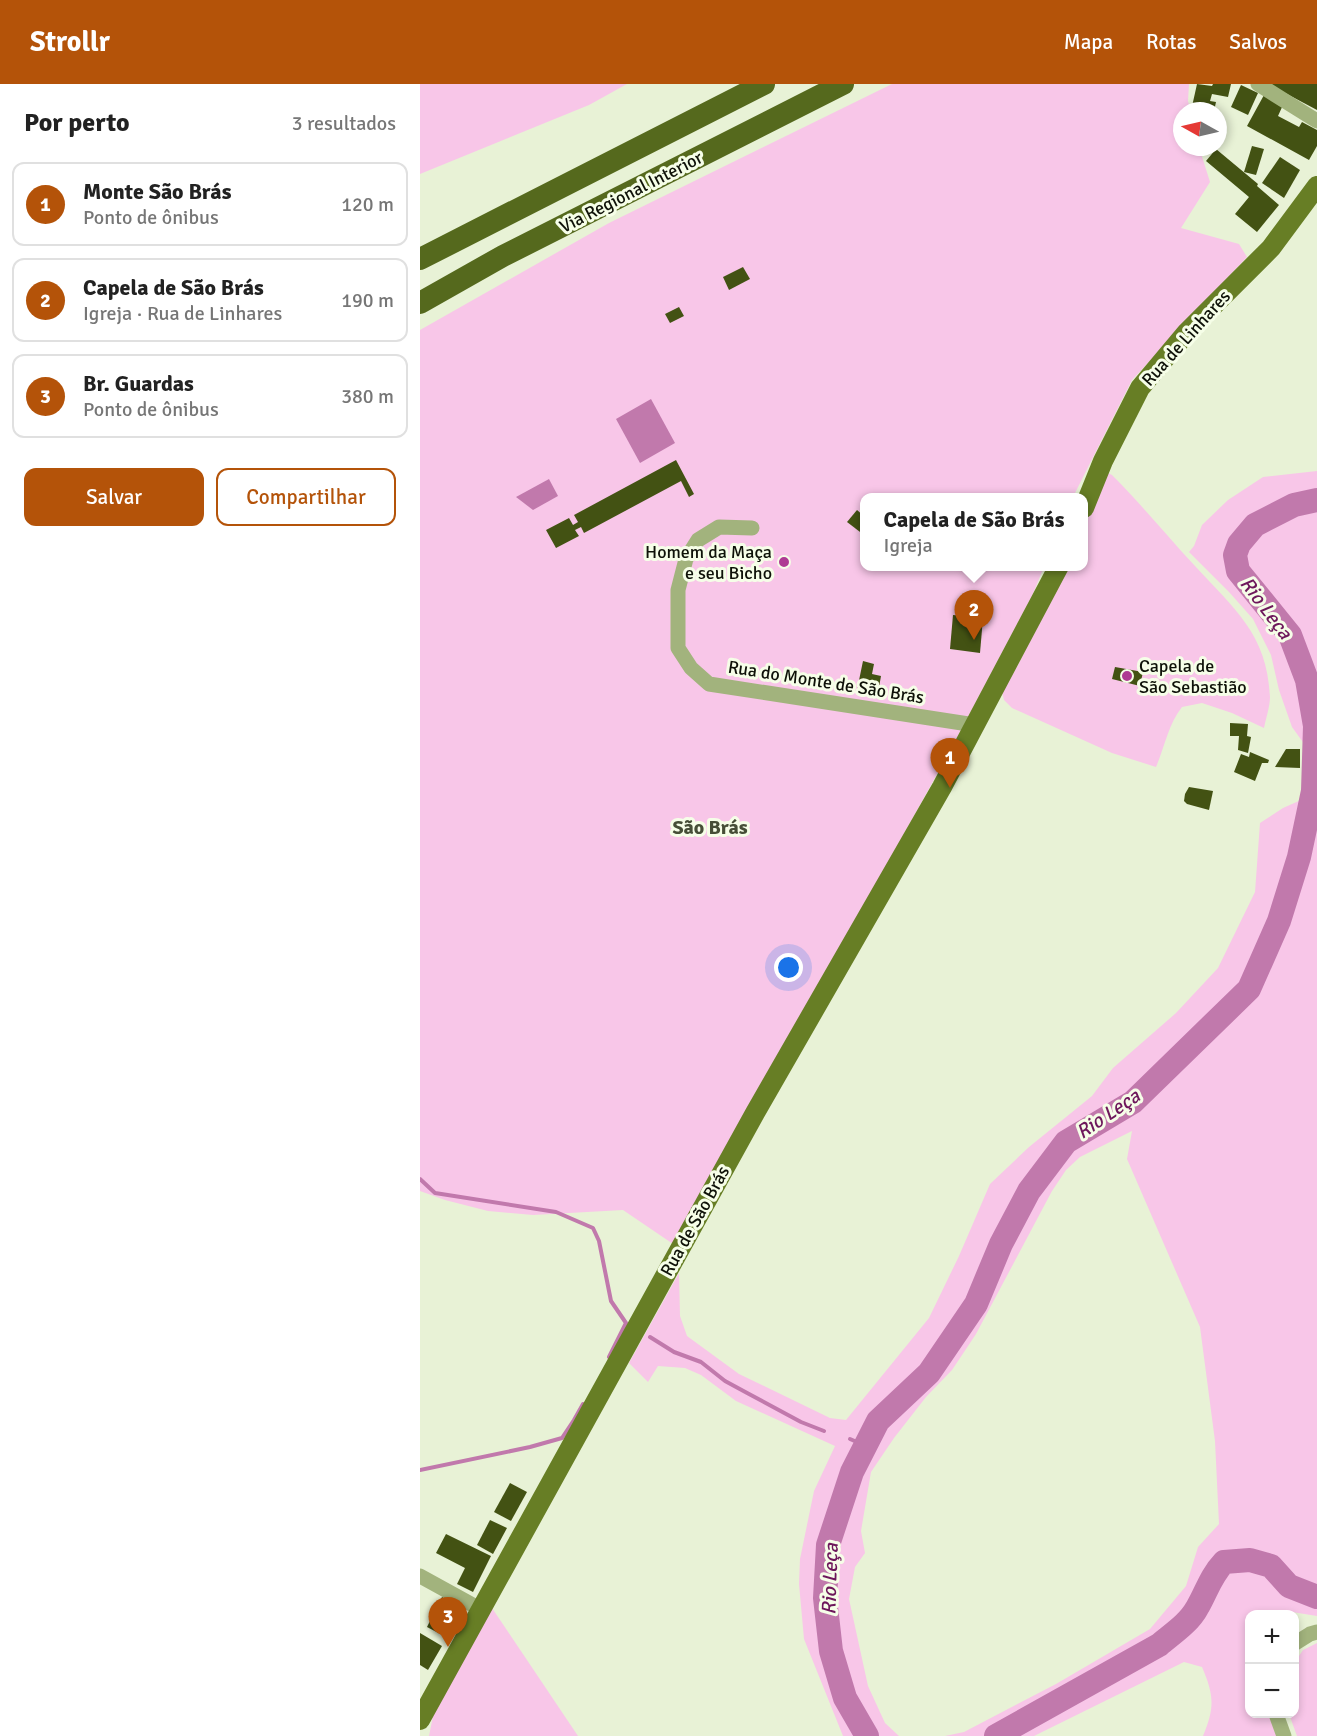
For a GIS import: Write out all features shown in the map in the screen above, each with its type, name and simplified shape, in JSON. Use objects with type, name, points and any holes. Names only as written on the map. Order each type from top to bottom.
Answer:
[{"type":"highway","name":"Via Regional Interior","points":[[420,259],[764,84]]},
{"type":"highway","name":"Via Regional Interior","points":[[420,303],[503,256],[843,84]]},
{"type":"main road","name":"Rua de Linhares","points":[[1088,496],[1140,388],[1187,332],[1271,248],[1317,186]]},
{"type":"main road","points":[[975,725],[1057,571]]},
{"type":"main road","name":"Rua de São Brás","points":[[420,1720],[754,1113],[942,787],[975,725]]},
{"type":"street","points":[[1258,84],[1317,121]]},
{"type":"street","name":"Rua do Monte de São Brás","points":[[752,528],[719,527],[698,540],[686,559],[678,590],[678,648],[691,668],[709,684],[975,725]]},
{"type":"street","points":[[420,1576],[480,1609]]},
{"type":"street","points":[[1299,1641],[1317,1632]]},
{"type":"street","points":[[1278,1718],[1284,1736]]},
{"type":"shaded area","points":[[420,84],[627,84],[589,105],[420,174]]},
{"type":"shaded area","points":[[892,84],[1189,84],[1188,102],[1173,102],[1173,156],[1202,156],[1210,182],[1181,228],[1239,244],[1247,257],[1132,380],[1075,493],[860,493],[860,571],[1042,571],[1032,596],[952,747],[676,1246],[623,1210],[533,1215],[488,1211],[420,1191],[420,330],[609,223]]},
{"type":"shaded area","points":[[651,399],[675,443],[640,463],[616,419]]},
{"type":"shaded area","points":[[1317,471],[1317,1616],[1299,1613],[1299,1610],[1245,1610],[1245,1718],[1273,1718],[1277,1736],[1203,1736],[1210,1717],[1211,1693],[1202,1667],[1184,1662],[1034,1736],[945,1736],[964,1732],[1056,1684],[1150,1629],[1186,1586],[1198,1547],[1219,1524],[1215,1441],[1200,1327],[1127,1159],[1132,1131],[1080,1157],[1066,1170],[1052,1191],[976,1334],[952,1370],[926,1397],[871,1472],[861,1531],[865,1553],[855,1567],[849,1599],[868,1686],[885,1723],[899,1736],[843,1736],[804,1639],[799,1584],[800,1559],[814,1491],[835,1446],[736,1401],[701,1375],[685,1368],[658,1366],[648,1382],[629,1363],[679,1273],[680,1316],[687,1336],[739,1374],[830,1418],[846,1420],[929,1318],[990,1184],[1029,1147],[1092,1096],[1113,1068],[1176,1013],[1218,968],[1255,892],[1260,823],[1283,808],[1301,800],[1305,745],[1292,727],[1279,690],[1271,655],[1253,619],[1189,552],[1194,546],[1202,525],[1228,500],[1263,477]]},
{"type":"shaded area","points":[[1108,473],[1112,475],[1235,609],[1246,624],[1255,639],[1268,675],[1270,701],[1264,728],[1232,713],[1202,703],[1182,707],[1170,728],[1156,767],[1112,753],[1012,708],[1004,700],[1002,692],[1018,665],[1064,571],[1088,571],[1088,514],[1103,475]]},
{"type":"shaded area","points":[[549,479],[558,496],[533,510],[516,497]]},
{"type":"shaded area","points":[[492,1608],[578,1736],[429,1736],[434,1711]]},
{"type":"shaded area","points":[[1317,1643],[1317,1736],[1297,1736],[1290,1718],[1299,1718],[1299,1656],[1303,1650]]},
{"type":"building","points":[[1197,84],[1212,86],[1213,84],[1231,84],[1228,97],[1212,94],[1210,101],[1216,102],[1193,102]]},
{"type":"building","points":[[1268,84],[1317,84],[1317,110]]},
{"type":"building","points":[[1241,85],[1258,93],[1248,115],[1231,107]]},
{"type":"building","points":[[1264,95],[1283,105],[1278,116],[1299,127],[1302,122],[1317,130],[1317,146],[1309,160],[1247,126]]},
{"type":"building","points":[[1252,146],[1264,149],[1256,175],[1244,172]]},
{"type":"building","points":[[1210,156],[1224,156],[1279,205],[1257,232],[1235,214],[1249,197],[1206,161]]},
{"type":"building","points":[[1280,157],[1300,170],[1284,198],[1262,183]]},
{"type":"building","points":[[743,267],[750,279],[729,290],[723,277]]},
{"type":"building","points":[[679,307],[684,316],[670,323],[665,314]]},
{"type":"building","points":[[676,460],[694,494],[689,497],[681,481],[584,533],[581,527],[575,530],[579,536],[556,548],[546,530],[569,518],[573,525],[578,522],[574,515]]},
{"type":"building","points":[[857,510],[860,513],[860,532],[847,522]]},
{"type":"building","points":[[953,615],[983,618],[980,653],[950,649]]},
{"type":"building","points":[[863,661],[874,664],[872,674],[881,676],[878,693],[857,690]]},
{"type":"building","name":"Capela de São Sebastião","points":[[1115,667],[1143,672],[1140,686],[1112,679]]},
{"type":"building","points":[[1230,723],[1248,724],[1247,736],[1251,737],[1248,753],[1238,750],[1239,736],[1230,736]]},
{"type":"building","points":[[1286,749],[1300,749],[1300,768],[1275,767]]},
{"type":"building","points":[[1250,752],[1269,760],[1268,763],[1262,763],[1255,781],[1234,772],[1241,754],[1249,757]]},
{"type":"building","points":[[1189,787],[1213,791],[1209,810],[1187,804],[1184,801]]},
{"type":"building","points":[[510,1483],[527,1492],[511,1521],[494,1512]]},
{"type":"building","points":[[490,1520],[507,1528],[493,1554],[477,1545]]},
{"type":"building","points":[[446,1534],[491,1556],[473,1592],[457,1584],[465,1568],[436,1553]]},
{"type":"building","points":[[442,1597],[463,1608],[448,1638],[427,1627]]},
{"type":"building","points":[[420,1633],[442,1646],[428,1670],[420,1665]]},
{"type":"waterway","name":"Rio Leça","points":[[867,1736],[845,1698],[831,1651],[825,1598],[828,1545],[852,1472],[878,1421],[929,1373],[976,1304],[1001,1244],[1029,1191],[1066,1142],[1133,1102],[1249,989],[1279,921],[1299,857],[1313,791],[1315,726],[1307,680],[1290,635],[1238,571],[1235,555],[1239,544],[1255,525],[1294,505],[1317,500]]},
{"type":"waterway","points":[[420,1179],[435,1193],[556,1212],[593,1228],[599,1241],[611,1301],[626,1323],[609,1357]]},
{"type":"waterway","points":[[650,1337],[674,1352],[701,1362],[725,1381],[749,1394],[801,1422],[824,1431]]},
{"type":"waterway","points":[[420,1470],[562,1438],[583,1404]]},
{"type":"waterway","points":[[850,1439],[866,1446]]},
{"type":"waterway","name":"Rio Leça","points":[[996,1736],[1159,1645],[1190,1619],[1224,1562],[1250,1560],[1271,1566],[1289,1586],[1317,1597]]},
{"type":"place","name":"Homem da Maça e seu Bicho","points":[[784,562]]},
{"type":"place","name":"Capela de São Brás","points":[[974,640]]},
{"type":"place","name":"Capela de São Sebastião","points":[[1127,676]]},
{"type":"place","name":"Monte São Brás","points":[[950,788]]},
{"type":"place","name":"Br. Guardas","points":[[448,1647]]},
{"type":"district","name":"São Brás","points":[[710,827]]}]
